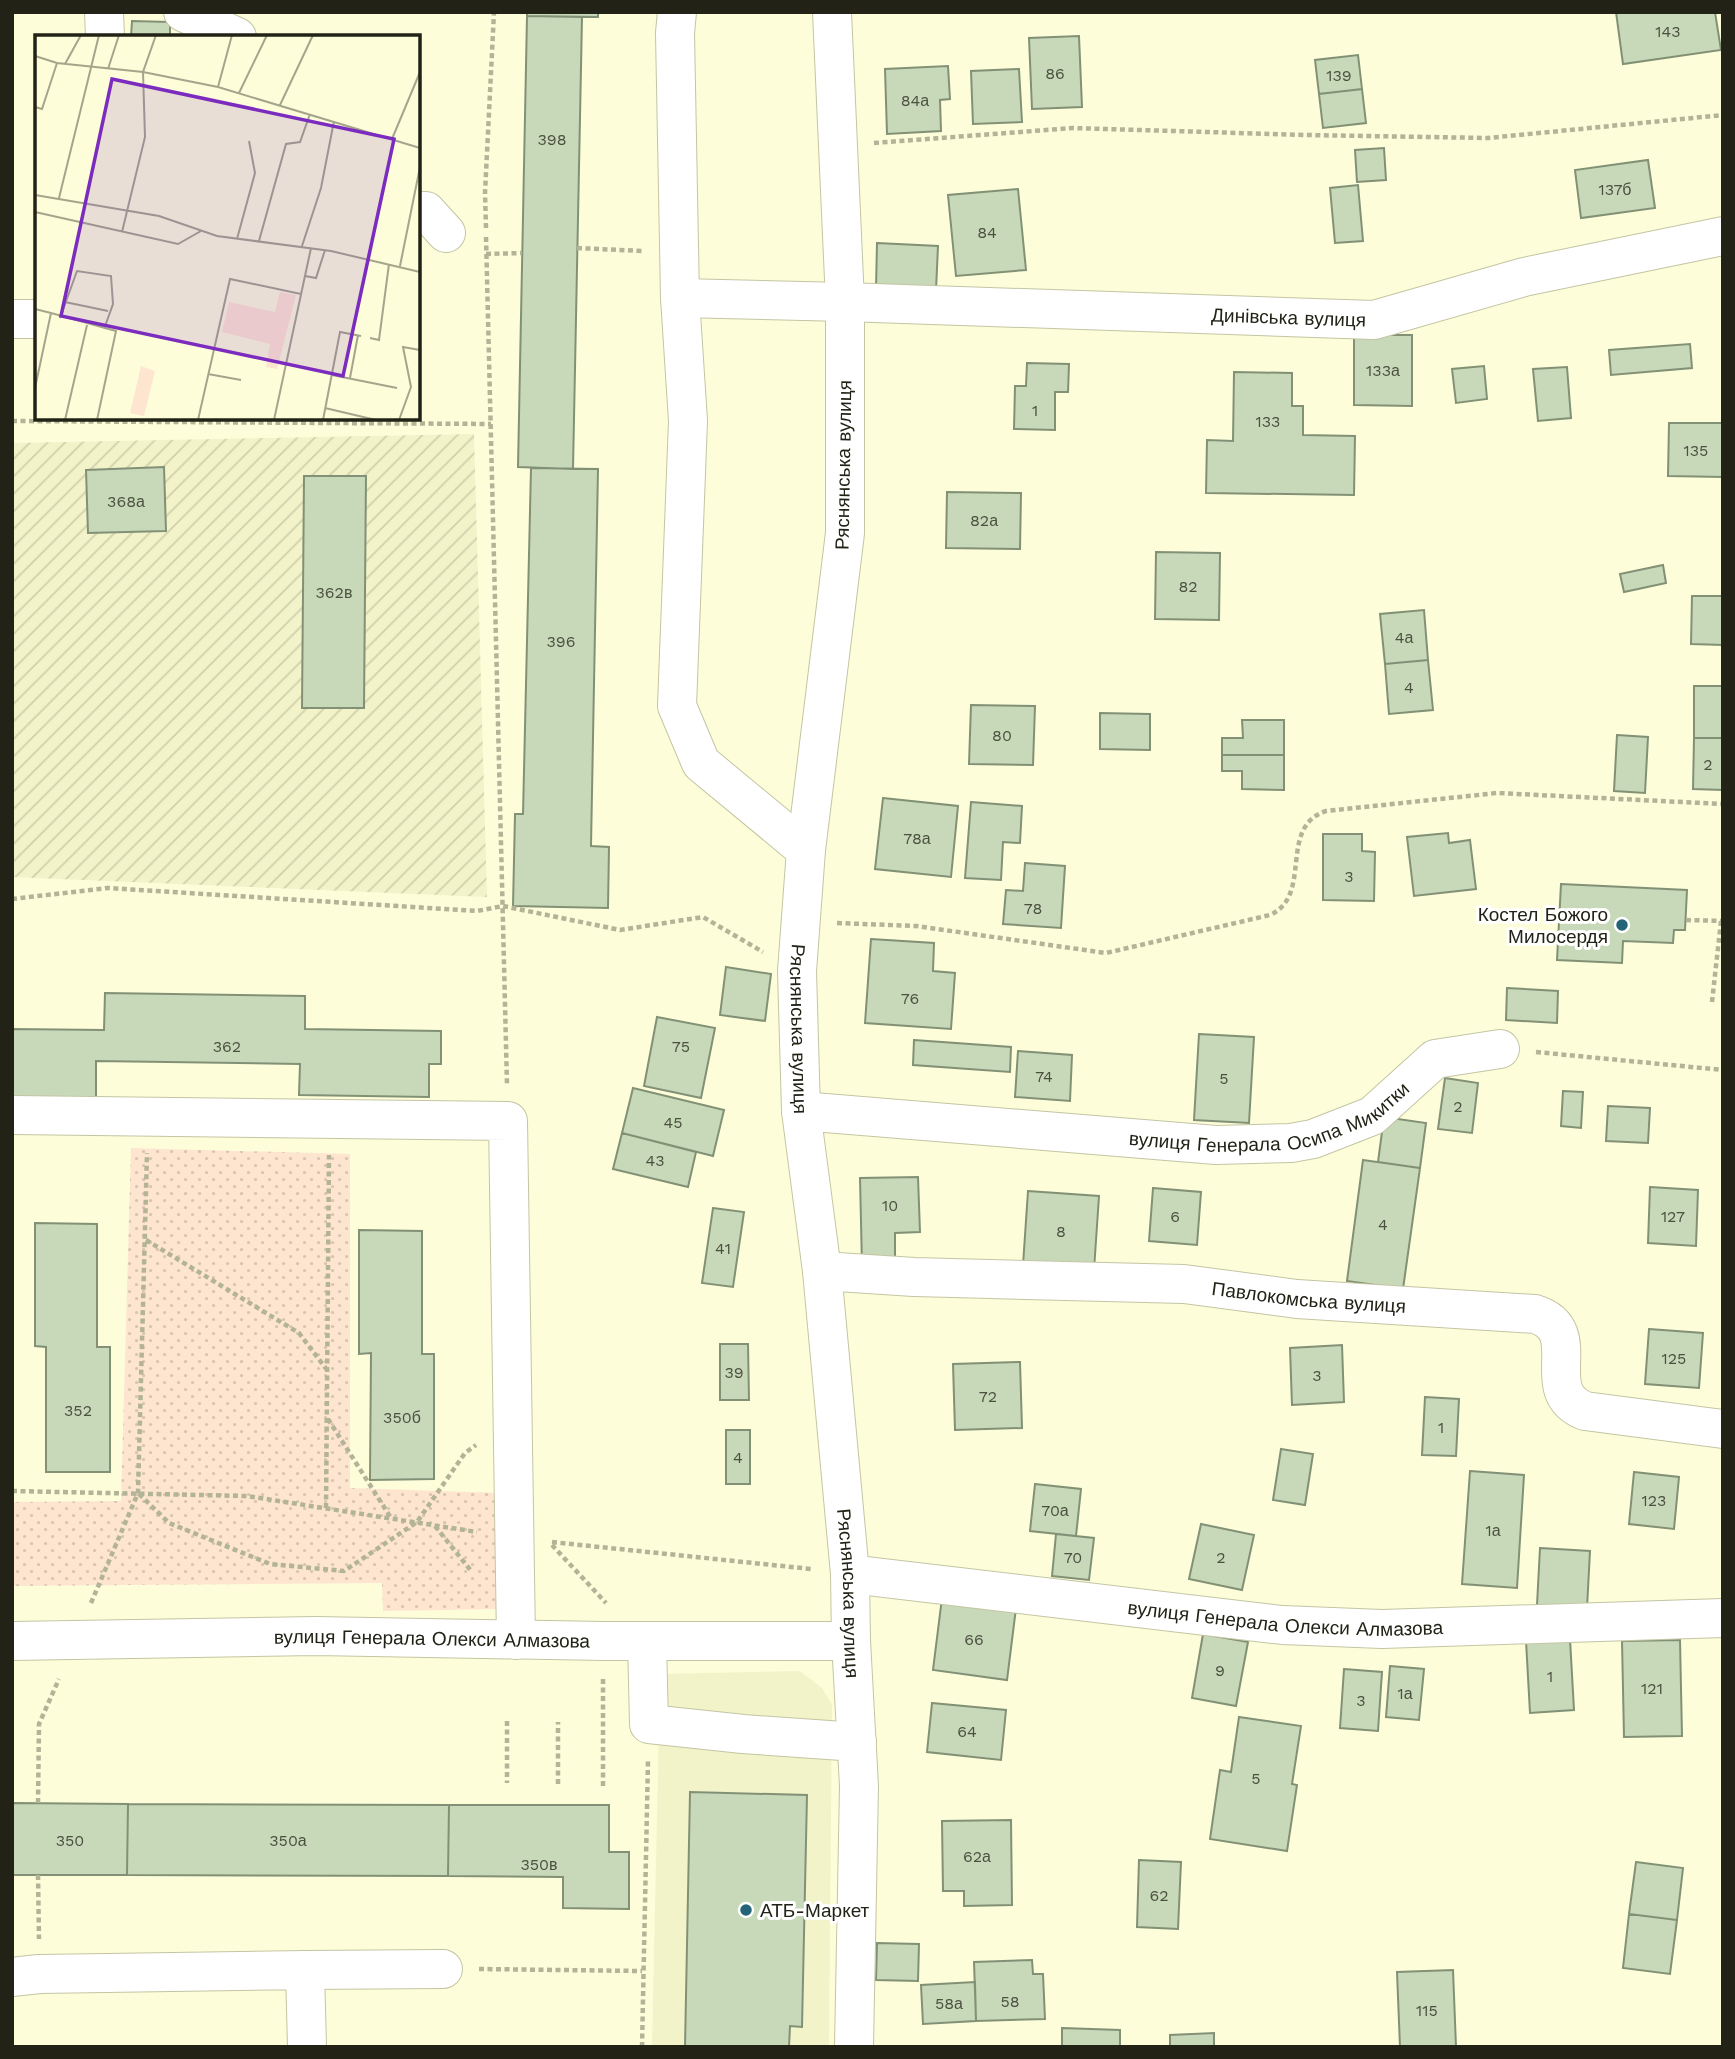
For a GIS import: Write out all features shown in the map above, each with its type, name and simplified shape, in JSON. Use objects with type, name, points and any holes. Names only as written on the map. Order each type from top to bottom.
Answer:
[{"type":"street","points":[[104,12],[104,35]]},
{"type":"street","points":[[183,12],[233,35]]},
{"type":"street","points":[[677,12],[675,33],[680,299],[688,421],[677,706],[701,763],[806,850]]},
{"type":"street","name":"Ряснянська вулиця","points":[[832,12],[845,302],[845,533],[806,850],[797,971],[801,1111],[821,1271],[850,1573],[859,1786],[854,2047]]},
{"type":"street","name":"Динівська вулиця","points":[[680,299],[1374,320],[1524,277],[1723,236]]},
{"type":"street","points":[[12,319],[35,319]]},
{"type":"street","name":"вулиця Генерала Осипа Микитки","points":[[801,1111],[1216,1145],[1291,1143],[1313,1139],[1372,1116],[1434,1059],[1500,1049]]},
{"type":"street","points":[[12,1115],[508,1121],[516,1640]]},
{"type":"street","name":"Павлокомська вулиця","points":[[821,1271],[928,1278],[1184,1284],[1297,1299],[1535,1314],[1548,1318],[1558,1328],[1561,1341],[1561,1384],[1564,1396],[1573,1406],[1586,1411],[1723,1429]]},
{"type":"street","name":"вулиця Генерала Олекси Алмазова","points":[[850,1573],[1282,1625],[1382,1629],[1723,1618]]},
{"type":"street","name":"вулиця Генерала Олекси Алмазова","points":[[12,1640],[316,1636],[647,1642],[851,1641]]},
{"type":"street","points":[[647,1642],[649,1724],[857,1742]]},
{"type":"street","points":[[26,1976],[443,1969]]},
{"type":"street","points":[[305,1970],[307,2047]]},
{"type":"path","points":[[494,12],[485,192],[508,1121]]},
{"type":"path","points":[[839,146],[1073,128],[1488,138],[1723,115]]},
{"type":"path","points":[[577,248],[679,253]]},
{"type":"path","points":[[486,254],[522,253]]},
{"type":"path","points":[[12,421],[491,424]]},
{"type":"path","points":[[800,922],[916,926],[1106,953],[1280,911],[1291,893],[1301,833],[1306,822],[1315,814],[1326,811],[1497,793],[1723,804]]},
{"type":"path","points":[[12,899],[108,888],[477,911],[503,906],[620,930],[703,917],[797,971]]},
{"type":"path","points":[[1686,920],[1722,921],[1712,1002]]},
{"type":"path","points":[[1500,1049],[1723,1070]]},
{"type":"path","points":[[101,1580],[138,1493],[148,1117]]},
{"type":"path","points":[[326,1508],[329,1119]]},
{"type":"path","points":[[145,1239],[299,1333],[327,1370]]},
{"type":"path","points":[[327,1417],[392,1518]]},
{"type":"path","points":[[138,1493],[169,1523],[270,1564],[344,1571],[417,1522],[465,1453],[511,1419]]},
{"type":"path","points":[[12,1492],[247,1496],[513,1537],[850,1573]]},
{"type":"path","points":[[435,1525],[472,1572]]},
{"type":"path","points":[[507,1721],[507,1783]]},
{"type":"path","points":[[558,1722],[558,1784]]},
{"type":"path","points":[[38,1804],[39,1724]]},
{"type":"path","points":[[642,2047],[649,1724]]},
{"type":"path","points":[[26,1976],[38,1875]]},
{"type":"path","points":[[443,1969],[642,1971]]},
{"type":"shaded area","points":[[474,434],[487,897],[12,877],[12,443]]},
{"type":"shaded area","points":[[131,1148],[350,1154],[350,1488],[499,1493],[501,1609],[383,1611],[382,1583],[12,1586],[12,1502],[121,1501]]},
{"type":"shaded area","points":[[800,1671],[822,1688],[832,1704],[829,2047],[652,2047],[660,1674]]},
{"type":"building","points":[[527,12],[598,12],[598,17],[527,16]]},
{"type":"building","points":[[1616,12],[1715,12],[1721,50],[1623,64]]},
{"type":"building","points":[[527,16],[582,17],[573,469],[518,467]]},
{"type":"building","points":[[132,21],[170,22],[170,35],[131,35]]},
{"type":"building","points":[[1079,36],[1082,107],[1032,109],[1029,38]]},
{"type":"building","points":[[1358,55],[1362,89],[1319,94],[1315,60]]},
{"type":"building","points":[[948,66],[950,99],[940,100],[941,131],[887,134],[885,69]]},
{"type":"building","points":[[1019,69],[1022,122],[973,124],[971,71]]},
{"type":"building","points":[[1362,89],[1366,123],[1323,128],[1319,94]]},
{"type":"building","points":[[1384,148],[1386,180],[1357,182],[1355,150]]},
{"type":"building","points":[[1648,160],[1655,208],[1581,218],[1575,170]]},
{"type":"building","points":[[1358,185],[1363,241],[1335,243],[1330,188]]},
{"type":"building","points":[[1018,189],[1026,270],[956,276],[948,195]]},
{"type":"building","points":[[877,243],[938,246],[936,290],[876,288]]},
{"type":"building","points":[[1354,335],[1412,335],[1412,406],[1354,405]]},
{"type":"building","points":[[1690,344],[1692,368],[1611,375],[1609,350]]},
{"type":"building","points":[[1027,363],[1069,364],[1068,392],[1055,392],[1055,430],[1014,429],[1015,386],[1026,386]]},
{"type":"building","points":[[1484,366],[1487,399],[1456,403],[1452,369]]},
{"type":"building","points":[[1567,367],[1571,418],[1538,421],[1533,369]]},
{"type":"building","points":[[1234,372],[1292,373],[1292,406],[1303,406],[1303,435],[1355,436],[1354,495],[1206,493],[1207,440],[1233,441]]},
{"type":"building","points":[[1669,423],[1723,423],[1723,477],[1668,476]]},
{"type":"building","points":[[164,467],[166,531],[88,533],[86,470]]},
{"type":"building","points":[[531,468],[598,469],[591,846],[609,847],[608,908],[513,906],[515,814],[523,814]]},
{"type":"building","points":[[304,476],[366,476],[364,708],[302,708]]},
{"type":"building","points":[[947,492],[1021,493],[1020,549],[946,548]]},
{"type":"building","points":[[1156,552],[1220,553],[1219,620],[1155,619]]},
{"type":"building","points":[[1663,565],[1666,583],[1624,592],[1620,574]]},
{"type":"building","points":[[1692,596],[1723,596],[1723,645],[1691,644]]},
{"type":"building","points":[[1424,610],[1428,660],[1385,664],[1380,614]]},
{"type":"building","points":[[1428,660],[1433,710],[1389,714],[1385,664]]},
{"type":"building","points":[[1694,686],[1723,686],[1723,738],[1694,738]]},
{"type":"building","points":[[971,705],[1035,706],[1033,765],[969,764]]},
{"type":"building","points":[[1100,713],[1150,714],[1150,750],[1100,749]]},
{"type":"building","points":[[1242,720],[1284,720],[1284,755],[1222,755],[1222,738],[1243,738]]},
{"type":"building","points":[[1617,735],[1648,737],[1645,793],[1614,791]]},
{"type":"building","points":[[1694,738],[1723,738],[1723,790],[1693,789]]},
{"type":"building","points":[[1222,755],[1284,755],[1284,790],[1242,789],[1242,771],[1222,771]]},
{"type":"building","points":[[883,798],[958,806],[951,877],[875,869]]},
{"type":"building","points":[[971,802],[1022,806],[1020,843],[1003,842],[1001,880],[965,878]]},
{"type":"building","points":[[1448,833],[1449,843],[1470,840],[1476,889],[1414,896],[1407,837]]},
{"type":"building","points":[[1323,834],[1362,834],[1362,851],[1375,852],[1374,901],[1323,900]]},
{"type":"building","points":[[1025,863],[1065,866],[1061,928],[1003,924],[1006,890],[1023,891]]},
{"type":"building","name":"Костел Божого Милосердя","points":[[1561,884],[1687,890],[1685,930],[1674,930],[1673,943],[1623,941],[1622,963],[1557,960]]},
{"type":"building","points":[[871,939],[934,943],[933,971],[955,973],[951,1029],[865,1023]]},
{"type":"building","points":[[726,967],[771,974],[765,1021],[720,1015]]},
{"type":"building","points":[[1507,988],[1558,991],[1557,1023],[1506,1020]]},
{"type":"building","points":[[105,993],[305,996],[305,1029],[441,1031],[441,1064],[429,1064],[429,1097],[299,1095],[300,1064],[96,1061],[96,1102],[12,1101],[12,1029],[104,1030]]},
{"type":"building","points":[[657,1017],[715,1028],[701,1098],[644,1086]]},
{"type":"building","points":[[1199,1034],[1254,1037],[1249,1123],[1194,1120]]},
{"type":"building","points":[[914,1040],[1011,1047],[1010,1072],[913,1065]]},
{"type":"building","points":[[1018,1051],[1072,1055],[1070,1101],[1015,1097]]},
{"type":"building","points":[[1445,1078],[1478,1083],[1472,1133],[1438,1129]]},
{"type":"building","points":[[633,1088],[724,1110],[713,1156],[622,1133]]},
{"type":"building","points":[[1563,1091],[1583,1092],[1581,1128],[1561,1126]]},
{"type":"building","points":[[1608,1106],[1650,1108],[1648,1143],[1606,1141]]},
{"type":"building","points":[[1384,1117],[1426,1123],[1420,1168],[1378,1162]]},
{"type":"building","points":[[622,1133],[696,1152],[688,1187],[613,1169]]},
{"type":"building","points":[[1363,1160],[1420,1168],[1403,1289],[1347,1281]]},
{"type":"building","points":[[918,1177],[920,1232],[895,1233],[895,1265],[862,1266],[860,1178]]},
{"type":"building","points":[[1650,1187],[1698,1190],[1696,1246],[1648,1243]]},
{"type":"building","points":[[1153,1188],[1201,1192],[1197,1245],[1149,1241]]},
{"type":"building","points":[[1028,1191],[1099,1196],[1094,1270],[1023,1265]]},
{"type":"building","points":[[713,1208],[744,1212],[733,1287],[702,1283]]},
{"type":"building","points":[[35,1223],[97,1224],[97,1347],[110,1347],[110,1472],[46,1472],[46,1347],[35,1346]]},
{"type":"building","points":[[359,1230],[422,1231],[422,1354],[434,1354],[434,1479],[370,1480],[371,1353],[359,1354]]},
{"type":"building","points":[[1649,1329],[1703,1333],[1699,1388],[1645,1384]]},
{"type":"building","points":[[720,1344],[748,1344],[749,1400],[720,1400]]},
{"type":"building","points":[[1342,1345],[1344,1402],[1292,1405],[1290,1348]]},
{"type":"building","points":[[1020,1362],[1022,1428],[955,1430],[953,1364]]},
{"type":"building","points":[[1425,1397],[1459,1399],[1456,1456],[1422,1455]]},
{"type":"building","points":[[726,1430],[750,1430],[750,1484],[726,1484]]},
{"type":"building","points":[[1281,1449],[1313,1454],[1305,1505],[1273,1500]]},
{"type":"building","points":[[1470,1471],[1524,1475],[1517,1588],[1462,1584]]},
{"type":"building","points":[[1634,1472],[1679,1477],[1674,1529],[1629,1524]]},
{"type":"building","points":[[1035,1484],[1081,1489],[1076,1536],[1030,1531]]},
{"type":"building","points":[[1201,1524],[1254,1535],[1242,1590],[1189,1579]]},
{"type":"building","points":[[1056,1534],[1094,1538],[1089,1580],[1052,1576]]},
{"type":"building","points":[[1540,1548],[1590,1551],[1587,1608],[1537,1605]]},
{"type":"building","points":[[942,1598],[1016,1608],[1007,1680],[933,1670]]},
{"type":"building","points":[[1203,1634],[1248,1642],[1236,1706],[1192,1698]]},
{"type":"building","points":[[1570,1639],[1574,1710],[1530,1713],[1526,1641]]},
{"type":"building","points":[[1680,1640],[1682,1736],[1624,1737],[1622,1641]]},
{"type":"building","points":[[1390,1666],[1424,1669],[1419,1720],[1386,1717]]},
{"type":"building","points":[[1344,1669],[1382,1672],[1378,1731],[1340,1728]]},
{"type":"building","points":[[932,1703],[1006,1710],[1001,1760],[927,1752]]},
{"type":"building","points":[[1239,1717],[1301,1726],[1292,1784],[1297,1785],[1287,1851],[1210,1839],[1220,1770],[1231,1772]]},
{"type":"building","name":"АТБ-Маркет","points":[[690,1792],[807,1795],[802,2027],[790,2026],[789,2047],[685,2047]]},
{"type":"building","points":[[12,1803],[128,1804],[127,1875],[12,1875]]},
{"type":"building","points":[[128,1804],[449,1805],[448,1876],[127,1875]]},
{"type":"building","points":[[449,1805],[609,1805],[609,1852],[629,1852],[629,1909],[563,1908],[563,1877],[448,1876]]},
{"type":"building","points":[[1011,1820],[1012,1905],[964,1906],[964,1891],[943,1891],[942,1821]]},
{"type":"building","points":[[1139,1860],[1181,1862],[1178,1929],[1137,1927]]},
{"type":"building","points":[[1636,1862],[1683,1868],[1677,1920],[1629,1914]]},
{"type":"building","points":[[1629,1914],[1677,1920],[1670,1974],[1623,1968]]},
{"type":"building","points":[[877,1943],[919,1944],[918,1981],[876,1980]]},
{"type":"building","points":[[1032,1960],[1033,1974],[1043,1974],[1045,2019],[976,2021],[974,1962]]},
{"type":"building","points":[[1453,1970],[1456,2047],[1400,2047],[1397,1972]]},
{"type":"building","points":[[975,1982],[976,2021],[923,2024],[921,1985]]},
{"type":"building","points":[[1062,2028],[1120,2030],[1120,2047],[1062,2047]]},
{"type":"building","points":[[1214,2033],[1214,2047],[1170,2047],[1170,2035]]},
{"type":"place","name":"Костел Божого Милосердя","points":[[1622,925]]},
{"type":"place","name":"АТБ-Маркет","points":[[746,1910]]}]
